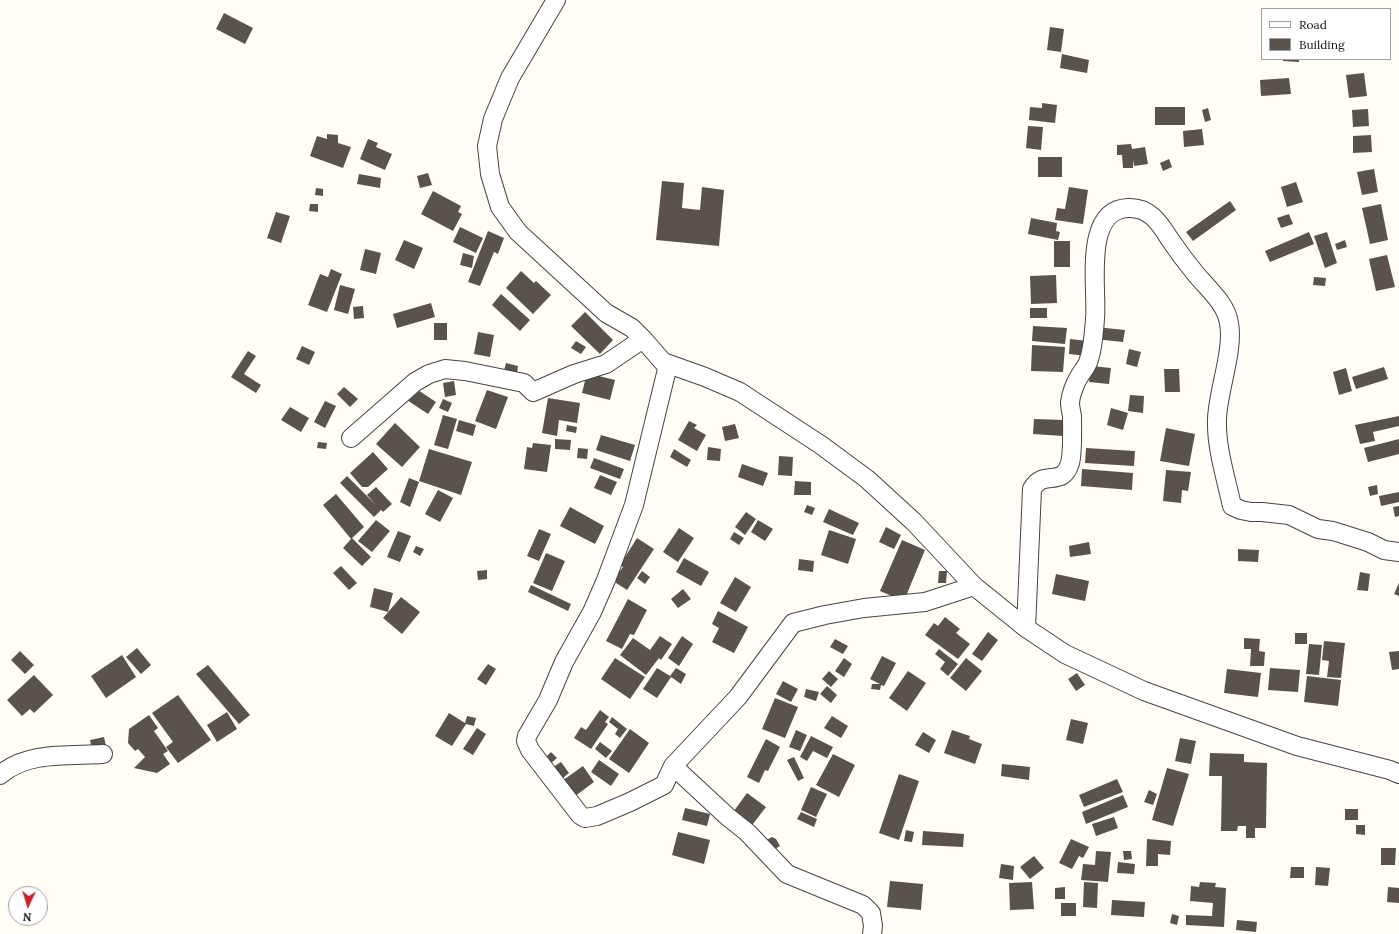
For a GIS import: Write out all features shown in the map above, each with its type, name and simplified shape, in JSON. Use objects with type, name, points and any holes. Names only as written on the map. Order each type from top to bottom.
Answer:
[{"type":"street","points":[[556,0],[510,78],[493,119],[487,146],[490,174],[500,206],[518,232],[606,313],[632,328],[663,362],[705,377],[740,392],[821,445],[867,479],[908,517],[974,586],[1026,628],[1065,654],[1144,690],[1297,746],[1390,770],[1399,774]]},
{"type":"street","points":[[1026,628],[1032,489],[1036,482],[1042,479],[1051,477],[1058,478],[1065,474],[1070,460],[1072,415],[1070,401],[1078,377],[1089,361],[1095,318],[1094,258],[1099,234],[1104,222],[1113,213],[1122,208],[1136,208],[1151,214],[1160,223],[1193,272],[1226,312],[1229,322],[1229,344],[1217,418],[1217,432],[1218,446],[1232,506],[1251,512],[1289,515],[1318,528],[1368,542],[1384,550],[1399,552]]},
{"type":"street","points":[[351,438],[415,382],[429,374],[445,369],[465,370],[524,383],[533,392],[574,374],[606,364],[643,339]]},
{"type":"street","points":[[668,365],[634,505],[604,585],[592,612],[564,662],[548,700],[527,736],[526,741],[530,750],[580,815],[585,818],[597,816],[664,786],[673,766],[738,697],[793,623],[825,615],[864,608],[924,602],[974,586]]},
{"type":"street","points":[[0,776],[6,770],[28,760],[103,754]]},
{"type":"street","points":[[673,766],[747,832],[787,874],[863,905],[871,913],[873,926],[872,934]]},
{"type":"building","points":[[224,13],[253,28],[245,44],[216,29]]},
{"type":"building","points":[[1050,27],[1064,29],[1061,52],[1047,50]]},
{"type":"building","points":[[1062,54],[1089,60],[1087,73],[1060,68]]},
{"type":"building","points":[[1299,60],[1299,62],[1283,61]]},
{"type":"building","points":[[1364,73],[1367,96],[1349,98],[1346,75]]},
{"type":"building","points":[[1289,78],[1291,94],[1261,96],[1260,80]]},
{"type":"building","points":[[1042,103],[1057,105],[1055,123],[1029,120],[1030,107],[1042,108]]},
{"type":"building","points":[[1155,107],[1185,107],[1185,125],[1155,125]]},
{"type":"building","points":[[1208,108],[1211,120],[1205,122],[1202,110]]},
{"type":"building","points":[[1368,109],[1369,126],[1353,127],[1352,110]]},
{"type":"building","points":[[1028,126],[1043,127],[1041,150],[1026,148]]},
{"type":"building","points":[[1202,129],[1204,145],[1184,147],[1183,131]]},
{"type":"building","points":[[327,134],[338,135],[338,143],[351,147],[343,168],[310,156],[317,136],[327,139]]},
{"type":"building","points":[[1371,135],[1372,152],[1353,153],[1353,136]]},
{"type":"building","points":[[368,139],[378,143],[376,147],[392,154],[385,170],[360,159]]},
{"type":"building","points":[[1131,144],[1132,149],[1145,147],[1148,164],[1134,166],[1133,160],[1133,168],[1123,168],[1122,155],[1117,155],[1117,145]]},
{"type":"building","points":[[1038,157],[1062,157],[1062,177],[1038,177]]},
{"type":"building","points":[[1169,159],[1172,167],[1163,171],[1160,163]]},
{"type":"building","points":[[1374,169],[1378,192],[1362,195],[1357,172]]},
{"type":"building","points":[[428,173],[432,185],[420,188],[417,176]]},
{"type":"building","points":[[359,174],[381,178],[380,188],[357,184]]},
{"type":"building","points":[[662,181],[684,183],[682,208],[700,210],[702,187],[724,190],[719,246],[656,240]]},
{"type":"building","points":[[1296,182],[1303,202],[1287,207],[1281,187]]},
{"type":"building","points":[[1069,187],[1088,190],[1083,224],[1055,220],[1057,208],[1065,209]]},
{"type":"building","points":[[316,188],[323,189],[323,196],[315,195]]},
{"type":"building","points":[[433,191],[461,206],[458,212],[462,214],[453,231],[421,214]]},
{"type":"building","points":[[1230,201],[1236,210],[1193,241],[1186,232]]},
{"type":"building","points":[[310,204],[318,204],[318,212],[309,211]]},
{"type":"building","points":[[1381,204],[1388,240],[1370,244],[1362,208]]},
{"type":"building","points":[[276,212],[290,216],[281,243],[267,238]]},
{"type":"building","points":[[1289,214],[1293,224],[1281,228],[1277,218]]},
{"type":"building","points":[[1031,218],[1057,223],[1056,231],[1060,232],[1058,240],[1028,234]]},
{"type":"building","points":[[460,227],[483,238],[476,253],[453,242]]},
{"type":"building","points":[[488,231],[504,238],[498,254],[494,252],[480,286],[468,282]]},
{"type":"building","points":[[1309,232],[1314,244],[1270,262],[1265,251]]},
{"type":"building","points":[[1327,232],[1337,263],[1325,268],[1314,236]]},
{"type":"building","points":[[404,240],[423,248],[414,269],[395,260]]},
{"type":"building","points":[[1345,240],[1347,247],[1337,250],[1335,244]]},
{"type":"building","points":[[1054,241],[1070,241],[1070,267],[1054,267]]},
{"type":"building","points":[[365,249],[381,253],[376,274],[360,270]]},
{"type":"building","points":[[463,253],[474,256],[472,268],[460,265]]},
{"type":"building","points":[[1387,255],[1395,287],[1376,291],[1369,259]]},
{"type":"building","points":[[331,269],[342,274],[327,312],[308,305],[320,274],[328,277]]},
{"type":"building","points":[[521,271],[534,283],[536,281],[551,295],[533,314],[506,288]]},
{"type":"building","points":[[1056,275],[1057,303],[1031,304],[1030,276]]},
{"type":"building","points":[[1314,277],[1326,278],[1325,286],[1313,285]]},
{"type":"building","points":[[340,285],[355,289],[348,314],[334,310]]},
{"type":"building","points":[[501,294],[530,320],[520,331],[492,305]]},
{"type":"building","points":[[431,303],[435,317],[397,328],[393,314]]},
{"type":"building","points":[[363,306],[364,318],[354,319],[353,307]]},
{"type":"building","points":[[1030,308],[1047,308],[1047,318],[1030,318]]},
{"type":"building","points":[[585,312],[613,340],[600,354],[571,326]]},
{"type":"building","points":[[434,323],[447,323],[447,340],[434,340]]},
{"type":"building","points":[[1033,326],[1067,328],[1065,344],[1032,341]]},
{"type":"building","points":[[1096,327],[1125,330],[1123,342],[1095,339]]},
{"type":"building","points":[[478,332],[494,335],[490,357],[474,354]]},
{"type":"building","points":[[1070,339],[1088,341],[1087,356],[1069,354]]},
{"type":"building","points":[[576,341],[586,347],[581,354],[571,348]]},
{"type":"building","points":[[1032,345],[1065,347],[1063,372],[1031,371]]},
{"type":"building","points":[[302,346],[315,352],[309,365],[296,359]]},
{"type":"building","points":[[1129,349],[1141,352],[1137,367],[1126,364]]},
{"type":"building","points":[[248,351],[256,356],[244,374],[261,385],[256,393],[231,377]]},
{"type":"building","points":[[506,363],[518,366],[517,373],[504,371]]},
{"type":"building","points":[[1091,366],[1111,368],[1109,384],[1089,382]]},
{"type":"building","points":[[1384,367],[1388,379],[1356,389],[1352,377]]},
{"type":"building","points":[[1346,368],[1352,391],[1339,395],[1333,372]]},
{"type":"building","points":[[1164,369],[1179,369],[1180,392],[1165,392]]},
{"type":"building","points":[[587,373],[615,380],[610,400],[582,393]]},
{"type":"building","points":[[454,381],[456,395],[445,397],[443,383]]},
{"type":"building","points":[[344,387],[358,399],[350,407],[337,394]]},
{"type":"building","points":[[415,388],[436,402],[428,414],[407,400]]},
{"type":"building","points":[[487,390],[508,397],[496,429],[475,421]]},
{"type":"building","points":[[1130,395],[1144,396],[1143,413],[1128,411]]},
{"type":"building","points":[[548,398],[580,403],[577,423],[559,420],[557,436],[542,433]]},
{"type":"building","points":[[443,399],[452,403],[448,412],[439,408]]},
{"type":"building","points":[[325,401],[336,406],[325,428],[314,422]]},
{"type":"building","points":[[290,407],[309,418],[301,432],[281,420]]},
{"type":"building","points":[[1111,408],[1128,413],[1123,430],[1107,425]]},
{"type":"building","points":[[443,415],[457,419],[448,449],[434,445]]},
{"type":"building","points":[[1399,416],[1399,426],[1373,432],[1375,441],[1360,444],[1355,425]]},
{"type":"building","points":[[1034,419],[1064,420],[1063,436],[1033,434]]},
{"type":"building","points":[[459,420],[476,425],[473,436],[456,431]]},
{"type":"building","points":[[689,421],[697,425],[694,428],[706,435],[697,451],[678,440]]},
{"type":"building","points":[[395,423],[420,447],[402,467],[376,444]]},
{"type":"building","points":[[735,424],[739,438],[725,441],[722,427]]},
{"type":"building","points":[[567,425],[577,427],[576,433],[566,431]]},
{"type":"building","points":[[1166,428],[1195,434],[1189,466],[1160,461]]},
{"type":"building","points":[[601,435],[635,445],[630,461],[596,450]]},
{"type":"building","points":[[555,439],[571,440],[570,450],[555,449]]},
{"type":"building","points":[[1399,439],[1399,454],[1368,462],[1364,448]]},
{"type":"building","points":[[318,442],[327,443],[326,449],[317,448]]},
{"type":"building","points":[[533,443],[551,445],[547,472],[524,469],[527,447],[532,448]]},
{"type":"building","points":[[708,447],[721,449],[720,461],[707,460]]},
{"type":"building","points":[[578,448],[588,449],[587,459],[577,458]]},
{"type":"building","points":[[1086,448],[1135,451],[1134,466],[1085,463]]},
{"type":"building","points":[[429,449],[472,462],[461,495],[419,481]]},
{"type":"building","points":[[674,449],[691,460],[687,467],[670,457]]},
{"type":"building","points":[[373,452],[388,469],[368,487],[362,487],[350,473]]},
{"type":"building","points":[[779,456],[793,457],[792,476],[778,475]]},
{"type":"building","points":[[594,458],[624,469],[620,479],[590,468]]},
{"type":"building","points":[[742,464],[768,473],[763,486],[738,477]]},
{"type":"building","points":[[1082,469],[1133,473],[1132,490],[1081,486]]},
{"type":"building","points":[[1166,470],[1191,472],[1188,491],[1182,490],[1181,503],[1163,501]]},
{"type":"building","points":[[600,475],[617,482],[611,495],[594,488]]},
{"type":"building","points":[[347,476],[376,505],[367,495],[376,487],[392,504],[383,512],[381,510],[374,517],[340,483]]},
{"type":"building","points":[[409,478],[419,482],[410,507],[400,502]]},
{"type":"building","points":[[795,481],[811,482],[811,495],[794,495]]},
{"type":"building","points":[[1377,485],[1378,494],[1370,496],[1368,487]]},
{"type":"building","points":[[438,490],[453,498],[440,522],[425,514]]},
{"type":"building","points":[[1399,492],[1399,502],[1381,506],[1379,496]]},
{"type":"building","points":[[336,494],[364,527],[351,539],[323,505]]},
{"type":"building","points":[[807,505],[815,508],[812,515],[804,512]]},
{"type":"building","points":[[1399,506],[1399,516],[1395,517],[1393,507]]},
{"type":"building","points":[[570,507],[604,526],[595,544],[560,526]]},
{"type":"building","points":[[829,509],[859,523],[853,535],[823,522]]},
{"type":"building","points":[[746,512],[756,519],[745,535],[735,527]]},
{"type":"building","points":[[376,520],[390,531],[372,552],[358,541]]},
{"type":"building","points":[[758,520],[773,529],[765,541],[751,532]]},
{"type":"building","points":[[886,527],[901,535],[894,549],[879,542]]},
{"type":"building","points":[[679,528],[694,538],[678,562],[663,552]]},
{"type":"building","points":[[539,529],[551,534],[539,561],[527,556]]},
{"type":"building","points":[[829,530],[856,539],[848,564],[821,555]]},
{"type":"building","points":[[398,531],[411,536],[400,562],[387,557]]},
{"type":"building","points":[[734,532],[744,538],[739,545],[730,539]]},
{"type":"building","points":[[352,538],[371,557],[362,566],[343,548]]},
{"type":"building","points":[[637,538],[654,549],[627,590],[613,581],[623,567],[620,565]]},
{"type":"building","points":[[902,540],[925,550],[904,601],[880,591]]},
{"type":"building","points":[[1089,542],[1091,554],[1070,557],[1069,546]]},
{"type":"building","points":[[416,546],[424,549],[420,556],[413,552]]},
{"type":"building","points":[[1238,549],[1259,550],[1258,562],[1238,561]]},
{"type":"building","points":[[546,553],[565,561],[552,591],[533,583]]},
{"type":"building","points":[[684,558],[709,572],[701,586],[676,572]]},
{"type":"building","points":[[799,559],[814,561],[813,572],[798,570]]},
{"type":"building","points":[[341,566],[357,583],[349,590],[333,573]]},
{"type":"building","points":[[487,570],[487,579],[478,580],[477,571]]},
{"type":"building","points":[[642,571],[650,577],[645,584],[637,578]]},
{"type":"building","points":[[939,571],[947,571],[946,583],[938,583]]},
{"type":"building","points":[[1360,572],[1370,574],[1368,591],[1357,590]]},
{"type":"building","points":[[1056,574],[1089,581],[1085,601],[1052,594]]},
{"type":"building","points":[[735,577],[751,587],[736,612],[720,603]]},
{"type":"building","points":[[1399,583],[1399,596],[1394,594]]},
{"type":"building","points":[[531,585],[571,604],[568,611],[528,592]]},
{"type":"building","points":[[374,588],[393,593],[388,612],[370,607]]},
{"type":"building","points":[[683,589],[691,599],[678,608],[671,599]]},
{"type":"building","points":[[401,597],[420,612],[402,634],[383,618]]},
{"type":"building","points":[[628,599],[647,610],[634,635],[630,634],[622,649],[606,641]]},
{"type":"building","points":[[718,611],[748,627],[734,653],[712,642],[719,628],[712,624]]},
{"type":"building","points":[[945,617],[960,629],[956,633],[970,644],[958,659],[925,635],[934,623],[938,626]]},
{"type":"building","points":[[988,632],[998,640],[982,661],[972,654]]},
{"type":"building","points":[[1295,633],[1307,633],[1307,644],[1295,644]]},
{"type":"building","points":[[660,636],[672,644],[661,660],[659,658],[646,675],[620,655],[633,638],[650,650]]},
{"type":"building","points":[[682,636],[693,644],[679,666],[668,658]]},
{"type":"building","points":[[1244,638],[1260,639],[1259,651],[1265,652],[1264,666],[1250,666],[1251,649],[1244,649]]},
{"type":"building","points":[[835,639],[848,646],[843,654],[830,647]]},
{"type":"building","points":[[1324,641],[1345,643],[1341,678],[1327,677],[1329,661],[1322,660]]},
{"type":"building","points":[[1309,644],[1322,645],[1319,675],[1306,674]]},
{"type":"building","points":[[137,648],[151,665],[141,674],[126,657]]},
{"type":"building","points":[[939,649],[958,664],[948,676],[940,669],[945,662],[935,654]]},
{"type":"building","points":[[20,651],[34,665],[25,674],[11,660]]},
{"type":"building","points":[[1399,651],[1399,669],[1392,670],[1389,652]]},
{"type":"building","points":[[122,655],[136,677],[106,698],[91,676]]},
{"type":"building","points":[[882,656],[896,663],[884,686],[881,685],[880,690],[871,689],[872,684],[880,684],[870,679]]},
{"type":"building","points":[[615,658],[645,677],[630,699],[601,679]]},
{"type":"building","points":[[844,658],[852,664],[844,677],[835,671]]},
{"type":"building","points":[[966,658],[982,671],[966,691],[950,678]]},
{"type":"building","points":[[488,664],[496,669],[486,685],[477,679]]},
{"type":"building","points":[[208,665],[250,715],[239,724],[196,674]]},
{"type":"building","points":[[657,668],[670,676],[676,668],[686,674],[681,684],[671,677],[657,698],[643,689]]},
{"type":"building","points":[[1270,668],[1300,670],[1298,692],[1268,690]]},
{"type":"building","points":[[1227,669],[1261,673],[1258,697],[1224,693]]},
{"type":"building","points":[[829,671],[838,679],[831,687],[822,679]]},
{"type":"building","points":[[908,671],[926,683],[907,711],[889,698]]},
{"type":"building","points":[[1077,673],[1085,685],[1076,691],[1068,679]]},
{"type":"building","points":[[34,675],[53,695],[34,713],[30,709],[22,716],[7,700]]},
{"type":"building","points":[[1307,676],[1341,680],[1338,706],[1304,702]]},
{"type":"building","points":[[783,681],[798,689],[791,702],[776,694]]},
{"type":"building","points":[[827,686],[837,695],[831,703],[820,694]]},
{"type":"building","points":[[806,689],[819,692],[816,701],[804,697]]},
{"type":"building","points":[[178,695],[211,740],[178,763],[166,747],[173,742],[152,713]]},
{"type":"building","points":[[775,698],[798,707],[785,738],[762,729]]},
{"type":"building","points":[[600,710],[609,717],[605,722],[608,724],[591,749],[574,738],[581,727],[586,730]]},
{"type":"building","points":[[227,712],[237,729],[217,742],[207,725]]},
{"type":"building","points":[[449,713],[465,723],[467,716],[476,718],[474,726],[466,724],[452,746],[435,736]]},
{"type":"building","points":[[149,715],[158,728],[154,731],[168,751],[163,754],[170,764],[157,773],[134,768],[145,757],[138,749],[135,751],[128,743],[129,729]]},
{"type":"building","points":[[832,716],[848,726],[841,738],[824,728]]},
{"type":"building","points":[[612,717],[627,729],[620,738],[615,734],[618,729],[609,722]]},
{"type":"building","points":[[1071,719],[1088,723],[1083,744],[1066,740]]},
{"type":"building","points":[[477,728],[486,734],[473,755],[463,749]]},
{"type":"building","points":[[630,729],[649,743],[629,773],[609,759]]},
{"type":"building","points":[[796,730],[807,735],[800,751],[789,747]]},
{"type":"building","points":[[952,730],[970,736],[969,739],[982,744],[975,764],[944,753]]},
{"type":"building","points":[[923,732],[936,740],[929,753],[915,745]]},
{"type":"building","points":[[811,736],[833,747],[827,758],[813,751],[807,761],[800,757]]},
{"type":"building","points":[[104,737],[106,746],[92,749],[90,740]]},
{"type":"building","points":[[1180,738],[1196,741],[1191,764],[1175,761]]},
{"type":"building","points":[[766,739],[780,747],[768,771],[765,770],[759,783],[747,777]]},
{"type":"building","points":[[600,742],[612,751],[606,758],[595,749]]},
{"type":"building","points":[[551,752],[557,758],[550,764],[545,758]]},
{"type":"building","points":[[1210,753],[1244,754],[1244,762],[1267,763],[1266,828],[1255,828],[1255,838],[1246,838],[1246,826],[1238,826],[1237,831],[1221,831],[1222,776],[1209,776]]},
{"type":"building","points":[[833,754],[855,765],[839,797],[816,785]]},
{"type":"building","points":[[794,757],[804,778],[798,781],[787,760]]},
{"type":"building","points":[[599,760],[619,774],[611,786],[591,772]]},
{"type":"building","points":[[561,762],[569,773],[559,781],[550,769]]},
{"type":"building","points":[[1002,764],[1030,767],[1029,780],[1001,776]]},
{"type":"building","points":[[583,766],[594,782],[574,797],[562,781]]},
{"type":"building","points":[[1167,768],[1189,774],[1173,826],[1152,820]]},
{"type":"building","points":[[899,774],[919,781],[899,840],[879,833]]},
{"type":"building","points":[[1117,779],[1123,792],[1084,807],[1079,795]]},
{"type":"building","points":[[811,787],[827,794],[816,817],[801,810]]},
{"type":"building","points":[[1149,790],[1157,794],[1153,805],[1144,802]]},
{"type":"building","points":[[747,793],[766,807],[749,829],[731,815]]},
{"type":"building","points":[[1123,795],[1128,807],[1086,824],[1082,812]]},
{"type":"building","points":[[685,808],[710,814],[707,826],[682,820]]},
{"type":"building","points":[[1345,809],[1358,809],[1358,820],[1345,820]]},
{"type":"building","points":[[801,812],[817,819],[814,827],[797,819]]},
{"type":"building","points":[[1114,817],[1118,828],[1096,836],[1092,824]]},
{"type":"building","points":[[1356,825],[1365,825],[1365,835],[1356,834]]},
{"type":"building","points":[[906,830],[914,832],[912,842],[904,841]]},
{"type":"building","points":[[923,831],[964,834],[963,847],[922,845]]},
{"type":"building","points":[[678,832],[710,840],[704,864],[672,855]]},
{"type":"building","points":[[772,837],[776,839],[780,846],[770,852],[765,841]]},
{"type":"building","points":[[1071,839],[1089,847],[1083,858],[1079,856],[1072,869],[1059,863]]},
{"type":"building","points":[[1147,839],[1171,841],[1170,855],[1158,854],[1158,866],[1146,866]]},
{"type":"building","points":[[1381,848],[1396,848],[1395,865],[1381,865]]},
{"type":"building","points":[[1096,851],[1111,852],[1108,882],[1081,880],[1083,864],[1095,865]]},
{"type":"building","points":[[1123,851],[1131,851],[1132,859],[1124,860]]},
{"type":"building","points":[[1034,856],[1044,868],[1030,879],[1020,867]]},
{"type":"building","points":[[1118,862],[1135,864],[1134,874],[1117,873]]},
{"type":"building","points":[[1001,864],[1014,866],[1013,880],[999,878]]},
{"type":"building","points":[[1291,867],[1304,867],[1304,878],[1290,878]]},
{"type":"building","points":[[1316,867],[1330,868],[1328,886],[1315,885]]},
{"type":"building","points":[[890,881],[923,884],[921,910],[887,907]]},
{"type":"building","points":[[1032,882],[1034,909],[1010,910],[1009,883]]},
{"type":"building","points":[[1084,882],[1098,883],[1097,908],[1083,907]]},
{"type":"building","points":[[1200,882],[1216,883],[1215,887],[1226,888],[1224,927],[1186,925],[1186,915],[1212,916],[1213,903],[1190,901],[1191,886],[1199,887]]},
{"type":"building","points":[[1065,887],[1065,899],[1055,899],[1055,888]]},
{"type":"building","points":[[1388,887],[1399,888],[1399,903],[1387,902]]},
{"type":"building","points":[[1112,900],[1145,902],[1144,917],[1111,915]]},
{"type":"building","points":[[1061,903],[1076,903],[1076,916],[1061,916]]},
{"type":"building","points":[[1172,914],[1179,916],[1177,925],[1170,923]]},
{"type":"building","points":[[1237,920],[1257,922],[1256,932],[1236,930]]}]
